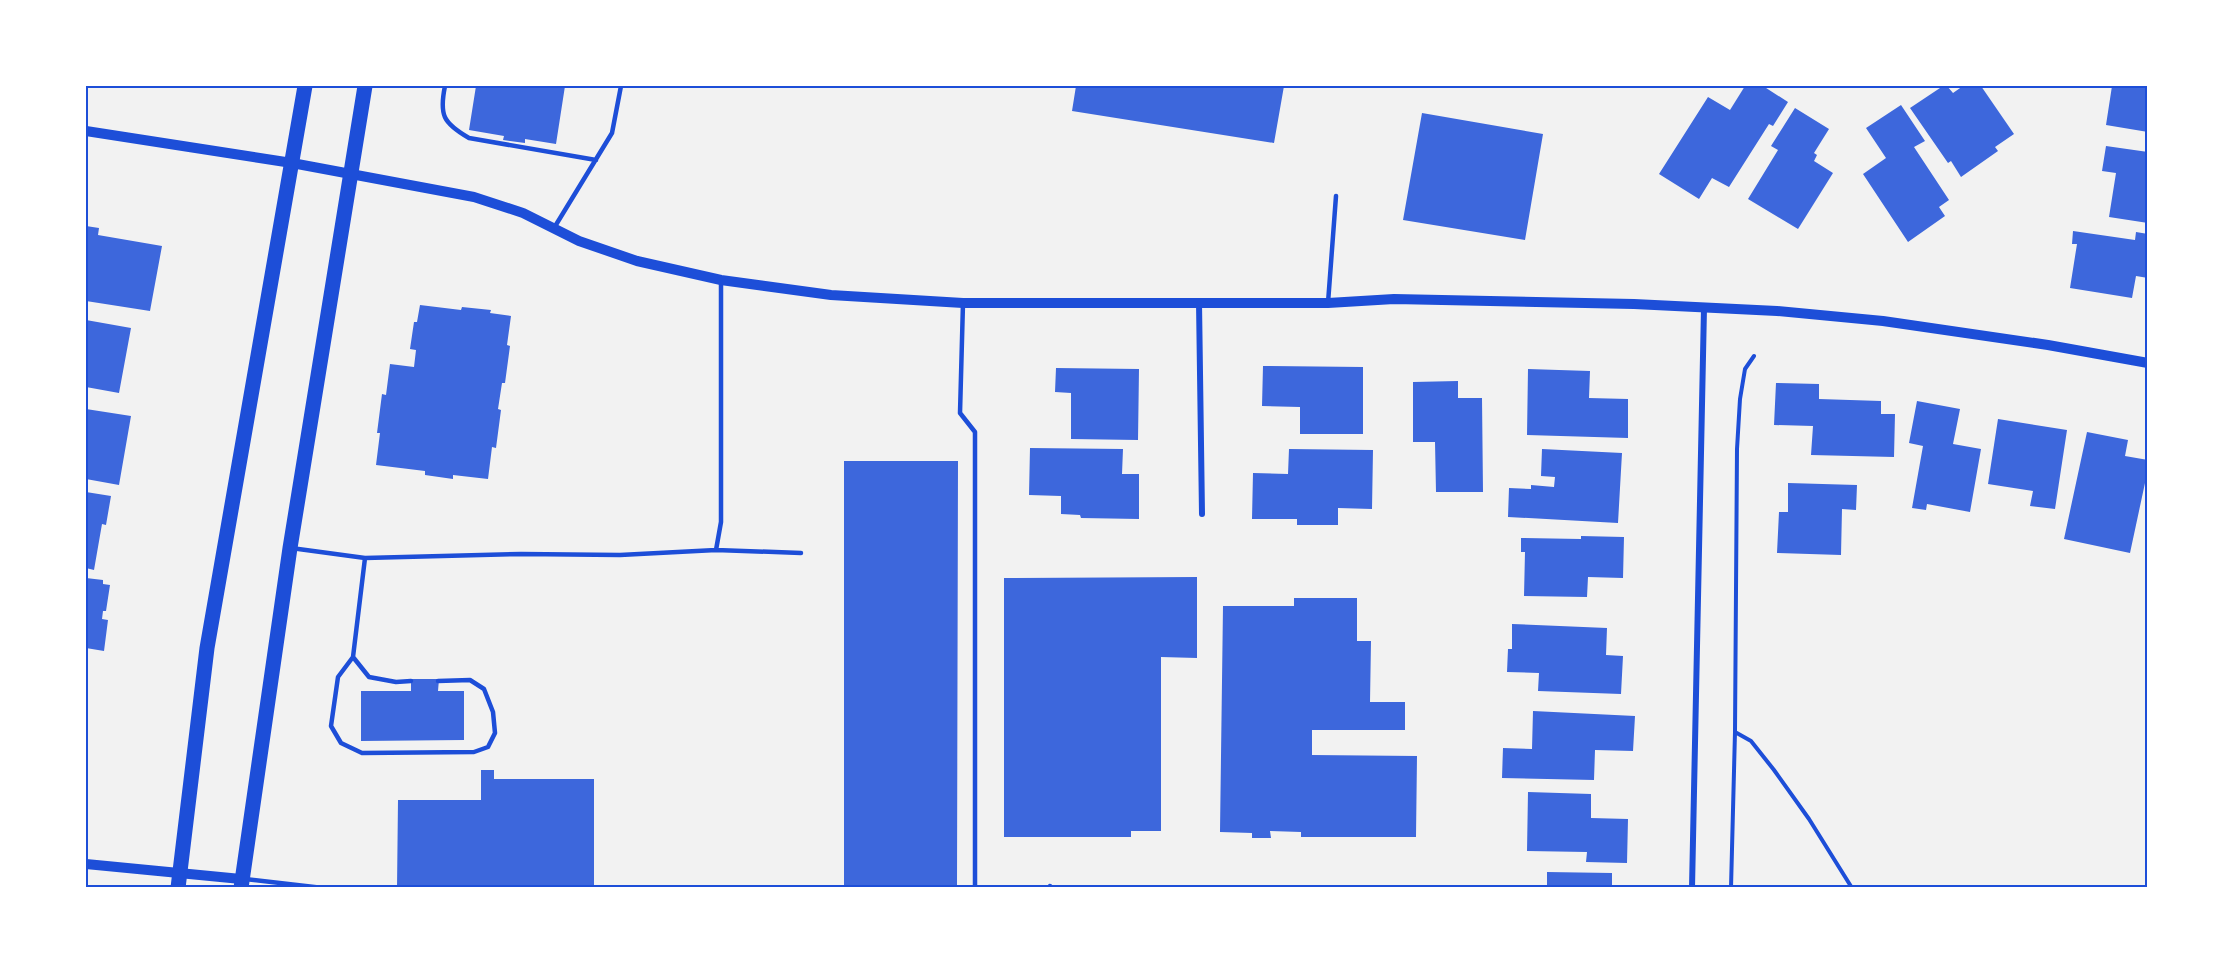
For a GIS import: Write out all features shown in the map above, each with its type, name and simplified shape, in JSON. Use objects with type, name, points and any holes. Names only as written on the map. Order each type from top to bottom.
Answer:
[{"type":"main road","points":[[179,880],[207,648],[305,86]]},
{"type":"main road","points":[[241,883],[290,548],[365,86]]},
{"type":"street","points":[[86,130],[474,197],[523,213],[579,241],[637,261],[721,280],[831,295],[963,303],[1328,303],[1394,299],[1634,304],[1777,311],[1882,321],[2048,345],[2148,363]]},
{"type":"street","points":[[1198,302],[1202,514]]},
{"type":"street","points":[[1692,888],[1704,308]]},
{"type":"street","points":[[86,864],[179,880],[241,883]]},
{"type":"lane","points":[[445,86],[441,104],[443,118],[453,129],[469,138],[596,160]]},
{"type":"lane","points":[[554,228],[612,133],[621,86]]},
{"type":"lane","points":[[1328,303],[1336,196]]},
{"type":"lane","points":[[716,550],[721,522],[721,280]]},
{"type":"lane","points":[[963,303],[960,413],[975,432],[975,888]]},
{"type":"lane","points":[[290,548],[365,558],[521,554],[620,555],[716,550],[801,553]]},
{"type":"lane","points":[[365,558],[353,657],[338,677],[331,726],[341,743],[362,753],[474,752],[488,747],[495,733],[493,712],[484,689],[470,680],[438,681]]},
{"type":"lane","points":[[353,657],[369,678],[396,682],[411,681]]},
{"type":"lane","points":[[241,883],[323,888]]},
{"type":"path","points":[[1731,888],[1738,514],[1737,449],[1740,399],[1745,369],[1754,356]]},
{"type":"path","points":[[1735,732],[1751,741],[1774,770],[1809,819],[1852,888]]},
{"type":"building","points":[[476,86],[565,86],[556,144],[525,139],[525,143],[503,140],[504,136],[469,130]]},
{"type":"building","points":[[1076,86],[1284,86],[1274,143],[1072,111]]},
{"type":"building","points":[[1745,86],[1763,86],[1788,102],[1773,126],[1769,124],[1729,187],[1712,178],[1699,199],[1659,174],[1708,97],[1730,110]]},
{"type":"building","points":[[1943,86],[1947,86],[1953,93],[1963,86],[1981,86],[2014,134],[1995,147],[1998,151],[1961,177],[1951,161],[1948,163],[1910,108]]},
{"type":"building","points":[[2112,86],[2148,86],[2148,132],[2106,125]]},
{"type":"building","points":[[1901,105],[1925,141],[1914,147],[1949,200],[1939,207],[1945,216],[1908,242],[1863,174],[1886,158],[1866,128]]},
{"type":"building","points":[[1795,108],[1829,129],[1814,153],[1817,155],[1814,161],[1833,173],[1798,229],[1748,199],[1778,150],[1771,146]]},
{"type":"building","points":[[1422,113],[1543,134],[1525,240],[1403,220]]},
{"type":"building","points":[[2106,146],[2148,152],[2148,223],[2109,217],[2116,173],[2102,171]]},
{"type":"building","points":[[86,226],[99,228],[98,235],[162,246],[150,311],[86,301]]},
{"type":"building","points":[[2073,231],[2135,240],[2136,232],[2148,234],[2148,278],[2136,276],[2132,298],[2070,288],[2077,244],[2072,244]]},
{"type":"building","points":[[420,305],[461,310],[462,307],[491,310],[490,313],[511,316],[505,383],[502,383],[498,409],[501,410],[496,448],[492,447],[488,479],[453,475],[453,479],[425,475],[425,471],[376,465],[382,394],[386,395],[390,364],[414,367],[416,350],[410,349],[414,322],[417,322]]},
{"type":"building","points":[[86,320],[131,328],[119,393],[86,387]]},
{"type":"building","points":[[1263,366],[1363,367],[1363,434],[1300,434],[1300,407],[1262,406]]},
{"type":"building","points":[[1056,368],[1139,369],[1138,440],[1071,439],[1071,393],[1055,392]]},
{"type":"building","points":[[1528,369],[1590,371],[1589,398],[1628,399],[1628,438],[1527,435]]},
{"type":"building","points":[[1458,381],[1458,398],[1482,398],[1483,492],[1436,492],[1435,442],[1413,442],[1413,382]]},
{"type":"building","points":[[1776,383],[1819,384],[1819,399],[1881,401],[1881,414],[1895,414],[1894,457],[1811,455],[1813,426],[1774,425]]},
{"type":"building","points":[[1917,401],[1960,409],[1953,444],[1981,449],[1970,512],[1927,504],[1926,510],[1912,508],[1923,446],[1909,443]]},
{"type":"building","points":[[86,409],[131,416],[119,485],[86,479]]},
{"type":"building","points":[[1998,419],[2067,430],[2055,509],[2030,506],[2033,491],[1988,484]]},
{"type":"building","points":[[2087,432],[2128,440],[2125,456],[2148,460],[2130,553],[2064,539]]},
{"type":"building","points":[[1030,448],[1123,449],[1122,474],[1139,474],[1139,519],[1081,518],[1080,515],[1061,514],[1061,496],[1029,495]]},
{"type":"building","points":[[1289,449],[1373,450],[1372,509],[1338,508],[1338,525],[1297,525],[1297,519],[1252,519],[1253,473],[1288,474]]},
{"type":"building","points":[[1542,449],[1622,453],[1618,523],[1508,517],[1509,488],[1531,489],[1531,485],[1554,487],[1555,477],[1541,476]]},
{"type":"building","points":[[844,461],[958,461],[957,888],[844,888]]},
{"type":"building","points":[[1788,483],[1857,485],[1856,510],[1842,509],[1841,555],[1777,553],[1779,512],[1788,512]]},
{"type":"building","points":[[86,492],[111,496],[106,525],[102,524],[94,570],[86,568]]},
{"type":"building","points":[[1581,536],[1624,537],[1623,578],[1588,577],[1587,597],[1524,596],[1525,552],[1521,552],[1521,538],[1581,539]]},
{"type":"building","points":[[1197,577],[1197,658],[1161,657],[1161,831],[1131,831],[1131,837],[1004,837],[1004,578]]},
{"type":"building","points":[[86,578],[103,580],[103,584],[110,585],[106,611],[103,611],[102,619],[108,620],[104,651],[86,648]]},
{"type":"building","points":[[1294,598],[1357,598],[1357,641],[1371,641],[1370,702],[1405,702],[1405,730],[1312,730],[1312,755],[1417,756],[1416,837],[1301,837],[1301,832],[1270,831],[1271,838],[1252,838],[1252,833],[1220,832],[1223,606],[1294,606]]},
{"type":"building","points":[[1512,624],[1607,628],[1606,655],[1623,656],[1621,694],[1538,691],[1539,673],[1507,672],[1508,649],[1512,649]]},
{"type":"building","points":[[411,679],[439,679],[438,691],[464,691],[464,740],[361,741],[361,691],[411,691]]},
{"type":"building","points":[[1533,711],[1635,716],[1633,751],[1595,750],[1594,780],[1502,778],[1503,748],[1532,749]]},
{"type":"building","points":[[481,770],[494,770],[494,779],[594,779],[594,888],[397,888],[398,800],[481,800]]},
{"type":"building","points":[[1528,792],[1591,794],[1591,818],[1628,819],[1627,863],[1586,862],[1587,852],[1527,851]]},
{"type":"building","points":[[1547,872],[1612,873],[1612,888],[1547,888]]}]
